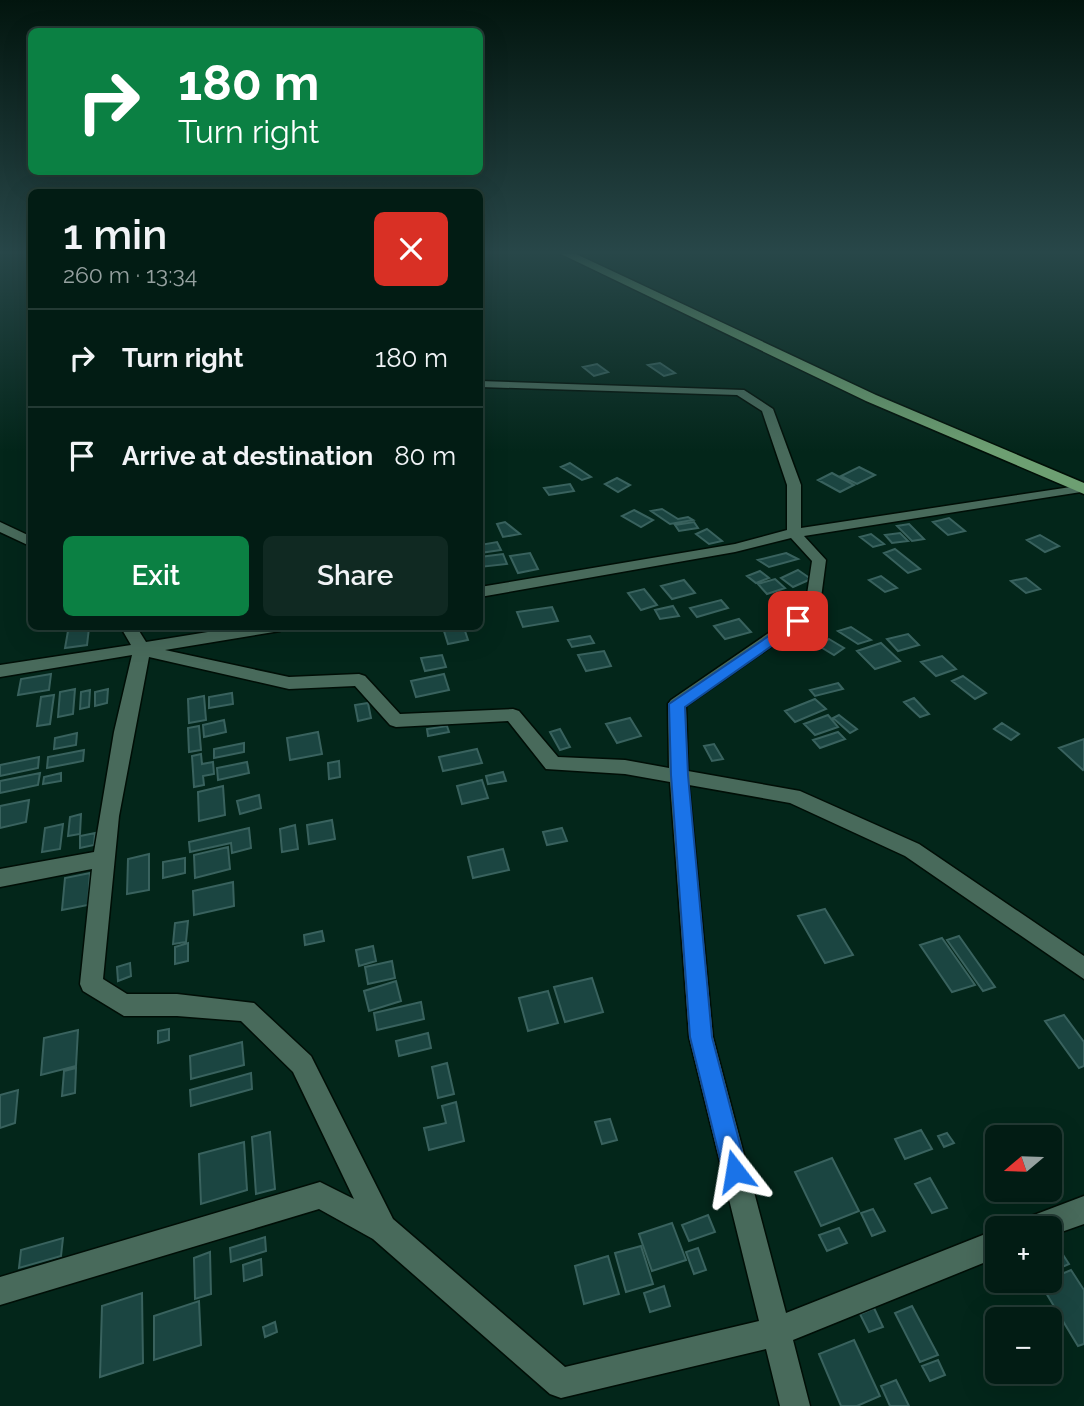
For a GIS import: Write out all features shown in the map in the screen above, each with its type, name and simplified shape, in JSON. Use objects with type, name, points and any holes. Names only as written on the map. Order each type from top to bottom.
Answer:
[{"type":"main road","points":[[705,320],[871,398],[1083,489]]},
{"type":"street","points":[[483,384],[740,392],[767,409],[794,485],[794,533],[819,560],[813,610],[677,704],[679,775],[701,1037],[795,1406]]},
{"type":"street","points":[[483,591],[735,548],[794,533],[1083,489]]},
{"type":"street","points":[[0,526],[28,540]]},
{"type":"street","points":[[130,630],[142,650],[125,716],[96,911],[91,984],[124,1005],[177,1005],[246,1011],[302,1063],[383,1229]]},
{"type":"street","points":[[0,671],[257,630]]},
{"type":"street","points":[[142,650],[289,683],[359,680],[396,720],[513,715],[553,764],[625,768],[679,775],[793,796],[912,850],[1084,969]]},
{"type":"street","points":[[0,878],[105,858]]},
{"type":"street","points":[[0,1291],[320,1195],[383,1229],[561,1383],[776,1332],[985,1248]]},
{"type":"street","points":[[1062,1218],[1084,1210]]},
{"type":"building","points":[[660,363],[675,373],[664,376],[648,365]]},
{"type":"building","points":[[597,364],[608,372],[594,376],[583,367]]},
{"type":"building","points":[[570,463],[591,477],[582,480],[561,467]]},
{"type":"building","points":[[859,467],[875,475],[857,484],[841,476]]},
{"type":"building","points":[[832,473],[854,485],[840,492],[818,480]]},
{"type":"building","points":[[617,478],[630,485],[618,492],[605,484]]},
{"type":"building","points":[[570,484],[574,491],[549,495],[544,488]]},
{"type":"building","points":[[662,509],[678,519],[688,517],[693,520],[670,524],[651,511]]},
{"type":"building","points":[[634,510],[653,520],[641,527],[622,516]]},
{"type":"building","points":[[949,518],[965,531],[948,535],[933,522]]},
{"type":"building","points":[[505,522],[520,534],[503,537],[497,524]]},
{"type":"building","points":[[694,522],[698,528],[679,531],[675,525]]},
{"type":"building","points":[[909,524],[924,539],[912,541],[897,526]]},
{"type":"building","points":[[707,529],[722,541],[709,544],[696,534]]},
{"type":"building","points":[[900,533],[908,541],[892,543],[885,535]]},
{"type":"building","points":[[871,534],[884,544],[873,547],[860,537]]},
{"type":"building","points":[[1040,535],[1059,546],[1045,552],[1027,540]]},
{"type":"building","points":[[497,542],[501,550],[483,553],[483,544]]},
{"type":"building","points":[[895,549],[920,569],[908,573],[884,553]]},
{"type":"building","points":[[530,553],[538,569],[518,573],[510,556]]},
{"type":"building","points":[[786,553],[798,559],[769,567],[758,560]]},
{"type":"building","points":[[503,554],[507,564],[483,567],[483,557]]},
{"type":"building","points":[[798,570],[811,579],[793,587],[781,578]]},
{"type":"building","points":[[760,571],[769,578],[756,583],[747,576]]},
{"type":"building","points":[[881,576],[897,588],[885,592],[869,580]]},
{"type":"building","points":[[1026,578],[1040,589],[1026,593],[1011,581]]},
{"type":"building","points":[[775,579],[785,588],[767,594],[758,584]]},
{"type":"building","points":[[684,580],[695,593],[672,599],[661,586]]},
{"type":"building","points":[[644,589],[657,605],[641,610],[628,593]]},
{"type":"building","points":[[721,600],[728,608],[697,617],[690,608]]},
{"type":"building","points":[[673,606],[679,616],[660,619],[655,610]]},
{"type":"building","points":[[552,607],[558,621],[523,627],[517,612]]},
{"type":"building","points":[[739,619],[751,632],[725,639],[714,626]]},
{"type":"building","points":[[851,627],[871,640],[858,644],[838,631]]},
{"type":"building","points":[[89,630],[87,645],[65,648],[68,631]]},
{"type":"building","points":[[465,630],[468,640],[448,644],[444,631]]},
{"type":"building","points":[[908,634],[919,645],[898,651],[887,639]]},
{"type":"building","points":[[590,636],[594,643],[572,647],[568,640]]},
{"type":"building","points":[[829,639],[844,648],[834,655],[819,646]]},
{"type":"building","points":[[881,643],[900,661],[875,669],[857,651]]},
{"type":"building","points":[[604,651],[611,666],[586,671],[578,655]]},
{"type":"building","points":[[442,655],[446,667],[425,671],[421,658]]},
{"type":"building","points":[[942,656],[956,669],[936,676],[921,662]]},
{"type":"building","points":[[51,674],[49,690],[18,695],[21,679]]},
{"type":"building","points":[[444,674],[449,690],[416,697],[411,681]]},
{"type":"building","points":[[963,676],[986,693],[975,699],[952,681]]},
{"type":"building","points":[[838,683],[843,689],[815,696],[810,690]]},
{"type":"building","points":[[75,689],[73,714],[58,717],[60,692]]},
{"type":"building","points":[[108,689],[107,703],[95,706],[95,692]]},
{"type":"building","points":[[90,690],[89,707],[80,709],[81,692]]},
{"type":"building","points":[[232,693],[233,704],[209,708],[209,697]]},
{"type":"building","points":[[54,695],[50,724],[37,726],[41,697]]},
{"type":"building","points":[[204,696],[206,720],[189,723],[188,699]]},
{"type":"building","points":[[914,698],[929,714],[920,717],[904,702]]},
{"type":"building","points":[[815,699],[826,709],[795,722],[785,711]]},
{"type":"building","points":[[368,703],[371,718],[358,721],[355,705]]},
{"type":"building","points":[[828,715],[838,727],[815,735],[804,724]]},
{"type":"building","points":[[839,715],[857,729],[850,733],[833,718]]},
{"type":"building","points":[[630,718],[641,736],[617,743],[606,724]]},
{"type":"building","points":[[224,720],[226,732],[204,737],[203,725]]},
{"type":"building","points":[[1002,723],[1019,734],[1011,740],[994,729]]},
{"type":"building","points":[[199,726],[201,750],[189,752],[188,728]]},
{"type":"building","points":[[447,726],[449,732],[428,736],[427,729]]},
{"type":"building","points":[[560,729],[570,747],[560,750],[550,732]]},
{"type":"building","points":[[318,732],[322,754],[290,760],[287,738]]},
{"type":"building","points":[[838,732],[845,739],[820,748],[813,740]]},
{"type":"building","points":[[77,733],[76,745],[54,749],[55,738]]},
{"type":"building","points":[[1084,739],[1084,769],[1083,770],[1059,748]]},
{"type":"building","points":[[244,743],[244,752],[214,758],[214,749]]},
{"type":"building","points":[[714,744],[723,759],[712,761],[704,746]]},
{"type":"building","points":[[477,749],[482,763],[443,771],[439,757]]},
{"type":"building","points":[[84,750],[83,761],[47,768],[48,757]]},
{"type":"building","points":[[201,754],[202,764],[213,762],[214,774],[203,776],[204,785],[194,787],[192,756]]},
{"type":"building","points":[[39,757],[38,768],[0,776],[0,765]]},
{"type":"building","points":[[339,761],[340,777],[329,779],[328,763]]},
{"type":"building","points":[[247,762],[249,773],[218,780],[217,768]]},
{"type":"building","points":[[503,772],[506,781],[488,784],[486,776]]},
{"type":"building","points":[[40,773],[38,785],[0,793],[0,781]]},
{"type":"building","points":[[61,773],[61,781],[43,784],[44,777]]},
{"type":"building","points":[[482,780],[488,798],[462,804],[457,786]]},
{"type":"building","points":[[223,786],[225,815],[199,821],[198,792]]},
{"type":"building","points":[[259,795],[261,808],[240,814],[237,801]]},
{"type":"building","points":[[29,800],[26,822],[0,828],[0,806]]},
{"type":"building","points":[[81,814],[80,834],[68,836],[70,817]]},
{"type":"building","points":[[332,820],[335,839],[309,844],[307,825]]},
{"type":"building","points":[[63,824],[60,849],[42,852],[45,828]]},
{"type":"building","points":[[295,825],[298,849],[282,852],[280,829]]},
{"type":"building","points":[[249,828],[251,848],[232,853],[231,843],[190,852],[189,842]]},
{"type":"building","points":[[562,828],[567,841],[547,845],[543,832]]},
{"type":"building","points":[[95,833],[94,845],[80,848],[80,836]]},
{"type":"building","points":[[228,847],[230,869],[195,878],[194,855]]},
{"type":"building","points":[[503,849],[509,870],[473,878],[468,857]]},
{"type":"building","points":[[149,854],[149,890],[127,894],[128,859]]},
{"type":"building","points":[[185,858],[185,873],[163,878],[163,862]]},
{"type":"building","points":[[90,873],[88,905],[62,910],[65,878]]},
{"type":"building","points":[[233,882],[234,906],[194,915],[193,891]]},
{"type":"building","points":[[825,909],[853,955],[825,963],[798,916]]},
{"type":"building","points":[[188,921],[186,942],[173,944],[175,923]]},
{"type":"building","points":[[322,931],[324,941],[305,945],[304,935]]},
{"type":"building","points":[[959,936],[995,987],[983,991],[947,940]]},
{"type":"building","points":[[942,938],[975,985],[952,992],[920,945]]},
{"type":"building","points":[[188,943],[188,961],[175,964],[175,947]]},
{"type":"building","points":[[373,946],[376,961],[359,966],[356,950]]},
{"type":"building","points":[[392,961],[395,978],[368,984],[365,967]]},
{"type":"building","points":[[130,963],[131,976],[118,981],[117,967]]},
{"type":"building","points":[[592,978],[603,1012],[565,1022],[554,987]]},
{"type":"building","points":[[396,981],[401,1001],[369,1011],[364,991]]},
{"type":"building","points":[[548,991],[558,1023],[528,1031],[519,998]]},
{"type":"building","points":[[421,1002],[424,1019],[377,1030],[374,1013]]},
{"type":"building","points":[[1064,1015],[1084,1042],[1084,1066],[1079,1068],[1045,1021]]},
{"type":"building","points":[[169,1029],[169,1040],[158,1043],[158,1031]]},
{"type":"building","points":[[78,1030],[76,1066],[41,1075],[44,1038]]},
{"type":"building","points":[[428,1033],[431,1048],[399,1056],[396,1041]]},
{"type":"building","points":[[242,1042],[244,1065],[191,1079],[190,1056]]},
{"type":"building","points":[[447,1063],[454,1094],[438,1098],[432,1067]]},
{"type":"building","points":[[76,1068],[75,1093],[62,1096],[64,1071]]},
{"type":"building","points":[[251,1073],[252,1089],[191,1106],[190,1090]]},
{"type":"building","points":[[18,1090],[15,1123],[0,1128],[0,1095]]},
{"type":"building","points":[[456,1102],[464,1141],[429,1150],[424,1128],[446,1123],[442,1106]]},
{"type":"building","points":[[610,1119],[617,1140],[602,1144],[595,1122]]},
{"type":"building","points":[[921,1130],[932,1149],[905,1159],[895,1139]]},
{"type":"building","points":[[270,1132],[275,1189],[256,1194],[252,1137]]},
{"type":"building","points":[[947,1133],[954,1143],[944,1147],[938,1136]]},
{"type":"building","points":[[244,1142],[247,1190],[201,1204],[199,1154]]},
{"type":"building","points":[[832,1158],[859,1211],[821,1226],[795,1172]]},
{"type":"building","points":[[930,1178],[947,1208],[932,1213],[915,1184]]},
{"type":"building","points":[[873,1209],[885,1231],[872,1236],[861,1213]]},
{"type":"building","points":[[708,1215],[715,1232],[689,1241],[682,1225]]},
{"type":"building","points":[[672,1223],[686,1260],[652,1271],[639,1234]]},
{"type":"building","points":[[839,1228],[847,1243],[827,1251],[819,1235]]},
{"type":"building","points":[[265,1237],[266,1251],[231,1262],[230,1248]]},
{"type":"building","points":[[63,1238],[61,1256],[19,1268],[21,1250]]},
{"type":"building","points":[[641,1246],[653,1284],[626,1292],[615,1253]]},
{"type":"building","points":[[698,1248],[706,1270],[694,1274],[686,1252]]},
{"type":"building","points":[[210,1252],[211,1294],[195,1299],[194,1258]]},
{"type":"building","points":[[1062,1253],[1069,1264],[1062,1267]]},
{"type":"building","points":[[608,1256],[619,1294],[584,1304],[575,1266]]},
{"type":"building","points":[[261,1259],[262,1275],[244,1281],[243,1265]]},
{"type":"building","points":[[1071,1270],[1084,1290],[1084,1344],[1078,1346],[1062,1319],[1062,1307],[1054,1307],[1046,1293],[1062,1293],[1062,1274]]},
{"type":"building","points":[[664,1286],[670,1306],[650,1312],[644,1293]]},
{"type":"building","points":[[142,1293],[143,1363],[100,1377],[102,1306]]},
{"type":"building","points":[[199,1301],[201,1345],[154,1360],[154,1316]]},
{"type":"building","points":[[912,1306],[938,1355],[920,1362],[895,1313]]},
{"type":"building","points":[[874,1308],[883,1327],[869,1332],[860,1314]]},
{"type":"building","points":[[275,1322],[277,1332],[265,1337],[263,1327]]},
{"type":"building","points":[[854,1340],[880,1396],[857,1406],[841,1406],[819,1354]]},
{"type":"building","points":[[938,1360],[945,1375],[930,1381],[922,1366]]},
{"type":"building","points":[[896,1380],[909,1406],[890,1406],[881,1386]]},
{"type":"route","points":[[735,1171],[701,1037],[679,775],[677,704],[798,621]]}]
